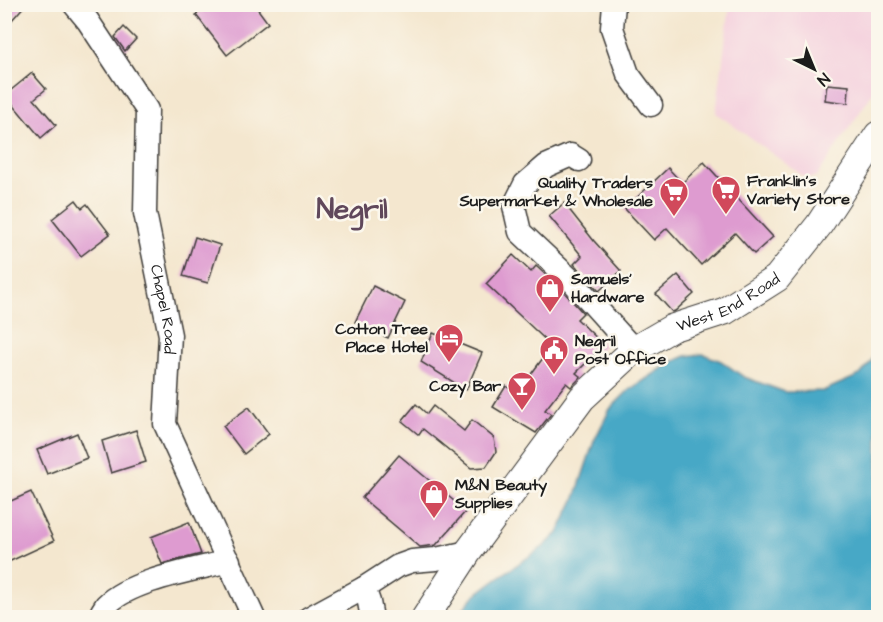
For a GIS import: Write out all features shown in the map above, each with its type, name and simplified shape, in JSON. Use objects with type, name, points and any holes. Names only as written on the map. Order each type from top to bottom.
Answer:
[{"type":"main road","name":"West End Road","points":[[425,618],[468,552],[582,398],[634,350],[672,328],[725,311],[777,278],[819,225],[879,135]]},
{"type":"street","name":"Chapel Road","points":[[74,4],[88,21],[147,111],[145,213],[170,334],[165,424],[254,618]]},
{"type":"street","points":[[614,4],[612,28],[628,74],[651,105]]},
{"type":"street","points":[[579,160],[571,155],[546,166],[525,183],[514,206],[520,232],[572,281],[634,350]]},
{"type":"street","points":[[309,618],[364,588],[398,566],[412,561],[436,559],[468,552]]},
{"type":"street","points":[[99,618],[104,607],[119,595],[133,588],[168,576],[229,561]]},
{"type":"street","points":[[364,588],[372,618]]},
{"type":"shaded area","points":[[730,5],[878,5],[878,85],[817,176],[807,179],[716,113]]},
{"type":"water","points":[[878,345],[878,617],[456,617],[475,595],[543,547],[558,533],[575,498],[594,441],[610,409],[629,390],[672,362],[686,356],[703,354],[721,361],[744,377],[785,392],[823,391],[860,375],[871,362]]},
{"type":"building","points":[[4,4],[26,4],[4,29]]},
{"type":"building","points":[[209,4],[254,4],[268,23],[227,55],[196,15]]},
{"type":"building","points":[[124,27],[136,39],[125,51],[115,37]]},
{"type":"building","points":[[32,73],[46,89],[34,99],[56,125],[41,138],[5,95]]},
{"type":"building","points":[[827,84],[849,86],[848,103],[825,100]]},
{"type":"building","name":"Quality Traders Supermarket & Wholesale","points":[[704,162],[773,237],[754,254],[735,233],[701,265],[667,228],[654,240],[625,209],[668,168],[682,183]]},
{"type":"building","points":[[76,200],[82,208],[87,204],[110,234],[81,256],[52,219]]},
{"type":"building","points":[[564,203],[621,271],[599,291],[574,264],[582,256],[549,216]]},
{"type":"building","points":[[195,237],[220,245],[208,283],[183,276]]},
{"type":"building","name":"Samuels' Hardware","points":[[513,255],[531,272],[536,266],[562,290],[583,313],[577,319],[604,345],[576,373],[581,377],[571,387],[566,383],[545,410],[551,414],[536,433],[493,407],[506,386],[517,393],[552,346],[486,284]]},
{"type":"building","points":[[678,275],[694,294],[672,312],[656,294]]},
{"type":"building","points":[[373,286],[405,302],[388,338],[355,322]]},
{"type":"building","name":"Cotton Tree Place Hotel","points":[[433,333],[482,353],[466,390],[421,362]]},
{"type":"building","points":[[416,404],[427,414],[433,406],[464,431],[472,420],[494,438],[496,452],[486,467],[471,468],[423,429],[419,435],[402,421]]},
{"type":"building","points":[[249,407],[269,434],[244,454],[223,426]]},
{"type":"building","points":[[136,430],[146,462],[111,473],[102,441]]},
{"type":"building","points":[[77,433],[87,458],[47,474],[37,450]]},
{"type":"building","points":[[399,455],[466,511],[436,545],[420,547],[362,498]]},
{"type":"building","points":[[31,492],[54,541],[4,564],[4,504]]},
{"type":"building","points":[[189,522],[201,554],[162,564],[151,537]]},
{"type":"place","name":"Franklin's Variety Store","points":[[726,216]]},
{"type":"place","name":"Quality Traders Supermarket & Wholesale","points":[[674,218]]},
{"type":"place","name":"Samuels' Hardware","points":[[550,314]]},
{"type":"place","name":"Cotton Tree Place Hotel","points":[[449,364]]},
{"type":"place","name":"Negril Post Office","points":[[554,376]]},
{"type":"place","name":"Cozy Bar","points":[[522,412]]},
{"type":"place","name":"M&N Beauty Supplies","points":[[434,520]]},
{"type":"district","name":"Negril","points":[[352,209]]}]
